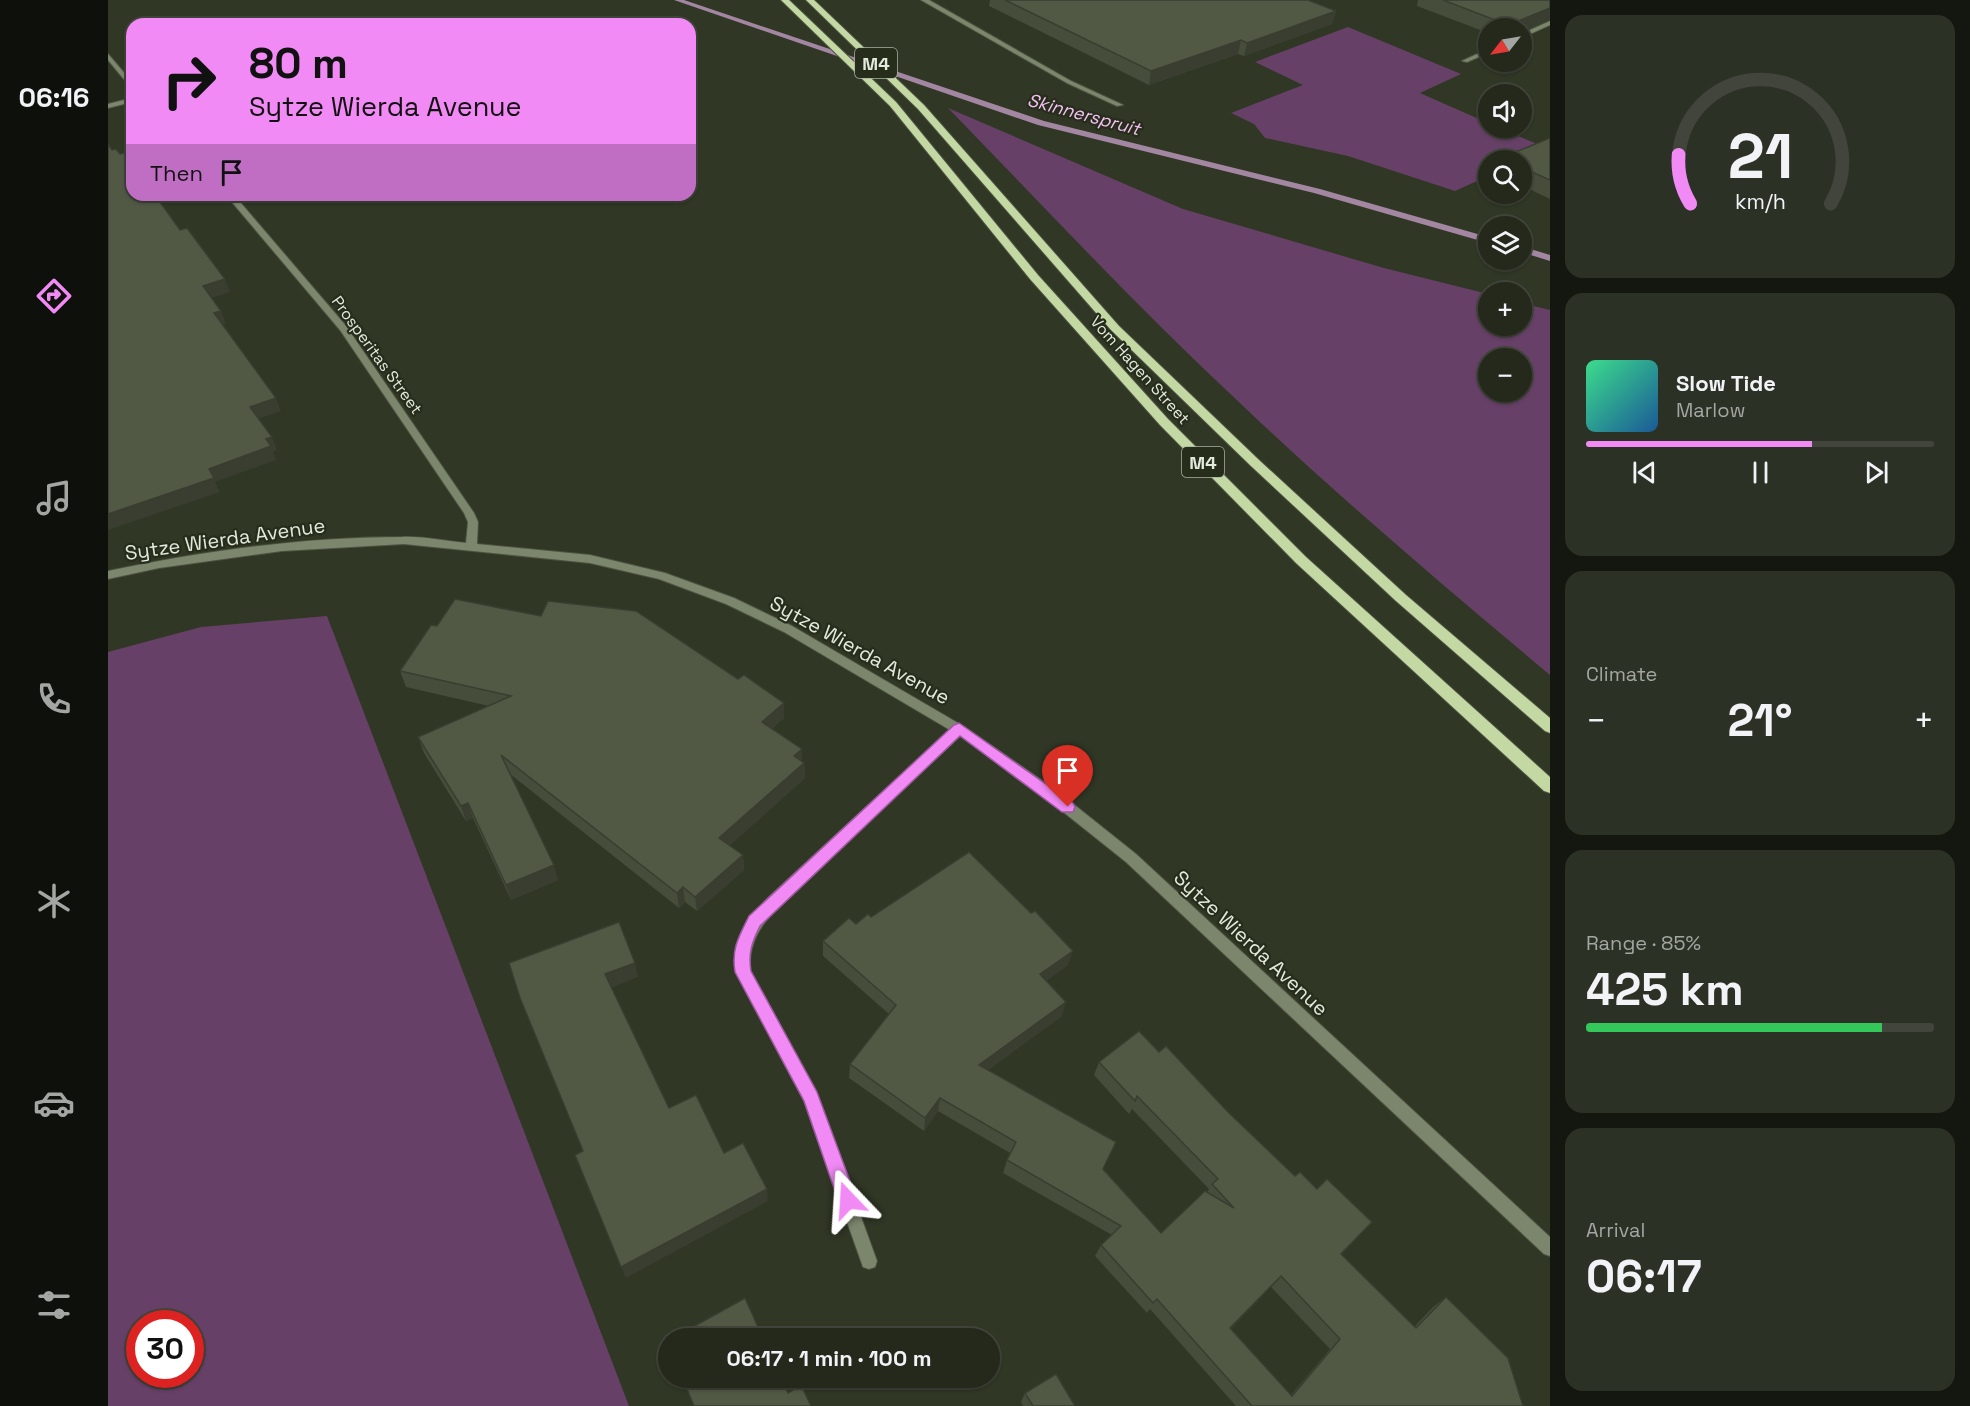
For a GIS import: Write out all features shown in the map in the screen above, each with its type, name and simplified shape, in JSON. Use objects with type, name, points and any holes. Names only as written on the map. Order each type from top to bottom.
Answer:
[{"type":"main road","name":"Vom Hagen Street","points":[[785,0],[892,104],[1034,278],[1164,422],[1301,560],[1550,786]]},
{"type":"main road","name":"Vom Hagen Street","points":[[810,0],[921,107],[1116,328],[1255,463],[1393,590],[1550,727]]},
{"type":"street","points":[[924,0],[1069,82],[1119,105]]},
{"type":"street","points":[[1532,31],[1550,23]]},
{"type":"street","points":[[1465,61],[1478,55]]},
{"type":"street","points":[[108,56],[126,79]]},
{"type":"street","points":[[108,106],[126,102]]},
{"type":"street","name":"Prosperitas Street","points":[[235,201],[343,328],[469,513],[473,522],[471,546]]},
{"type":"street","name":"Sytze Wierda Avenue","points":[[108,575],[159,564],[282,547],[404,540],[590,559],[661,576],[730,601],[788,629],[959,729],[1052,795],[1131,858],[1550,1248]]},
{"type":"street","points":[[869,1261],[811,1098],[743,972],[741,958],[743,944],[755,921],[775,900],[959,729]]},
{"type":"shaded area","points":[[1348,27],[1461,74],[1420,93],[1478,119],[1478,138],[1523,138],[1549,149],[1532,156],[1532,150],[1478,150],[1478,181],[1455,191],[1348,156],[1265,138],[1254,124],[1231,113],[1303,85],[1255,62]]},
{"type":"shaded area","points":[[948,108],[1183,209],[1384,268],[1478,292],[1478,336],[1532,336],[1532,306],[1550,310],[1550,675],[1279,440],[1167,333]]},
{"type":"shaded area","points":[[327,616],[629,1406],[108,1406],[108,652],[201,627]]},
{"type":"building","points":[[1005,0],[1308,0],[1336,11],[1247,43],[1241,40],[1151,71]]},
{"type":"building","points":[[1443,0],[1550,0],[1550,8],[1525,18],[1490,18]]},
{"type":"building","points":[[1550,138],[1550,180],[1532,172],[1532,150],[1521,150]]},
{"type":"building","points":[[108,144],[112,150],[116,149],[120,154],[124,153],[126,156],[126,201],[159,201],[180,230],[187,228],[225,279],[203,286],[221,311],[214,313],[276,398],[250,407],[272,437],[266,439],[271,446],[209,469],[214,478],[108,514]]},
{"type":"building","points":[[455,599],[541,616],[548,601],[636,611],[738,679],[744,675],[784,703],[762,722],[802,749],[794,756],[804,763],[719,838],[743,855],[695,897],[683,887],[677,893],[501,755],[554,865],[506,885],[468,803],[461,806],[418,737],[511,696],[400,671],[431,625],[437,626]]},
{"type":"building","points":[[969,852],[1031,913],[1035,911],[1073,951],[1040,974],[1066,1002],[979,1065],[1116,1142],[1103,1169],[1161,1233],[1205,1191],[1234,1208],[1212,1184],[1218,1179],[1137,1096],[1135,1101],[1099,1062],[1139,1031],[1159,1052],[1166,1046],[1228,1112],[1295,1176],[1300,1172],[1317,1189],[1327,1179],[1372,1222],[1341,1254],[1416,1328],[1446,1297],[1508,1358],[1523,1406],[1252,1406],[1157,1299],[1153,1303],[1101,1245],[1121,1226],[1007,1160],[1016,1142],[940,1098],[925,1118],[850,1064],[896,1005],[823,941],[849,918],[856,924],[868,914],[871,917]],"holes":[[[1281,1276],[1340,1339],[1292,1396],[1230,1328]]]},
{"type":"building","points":[[619,922],[635,963],[605,974],[669,1108],[696,1095],[724,1153],[743,1143],[767,1189],[621,1267],[575,1155],[583,1151],[520,998],[509,963]]},
{"type":"building","points":[[745,1298],[758,1328],[691,1328]]},
{"type":"building","points":[[1056,1374],[1075,1406],[1033,1406],[1025,1393]]},
{"type":"building","points":[[687,1388],[786,1388],[788,1393],[796,1388],[802,1388],[811,1406],[694,1406]]},
{"type":"waterway","name":"Skinnerspruit","points":[[677,0],[1041,123],[1317,191],[1478,237]]},
{"type":"waterway","name":"Skinnerspruit","points":[[1532,252],[1550,258]]},
{"type":"route","points":[[848,1200],[811,1098],[743,972],[741,958],[743,944],[755,921],[959,729],[1068,807]]}]
